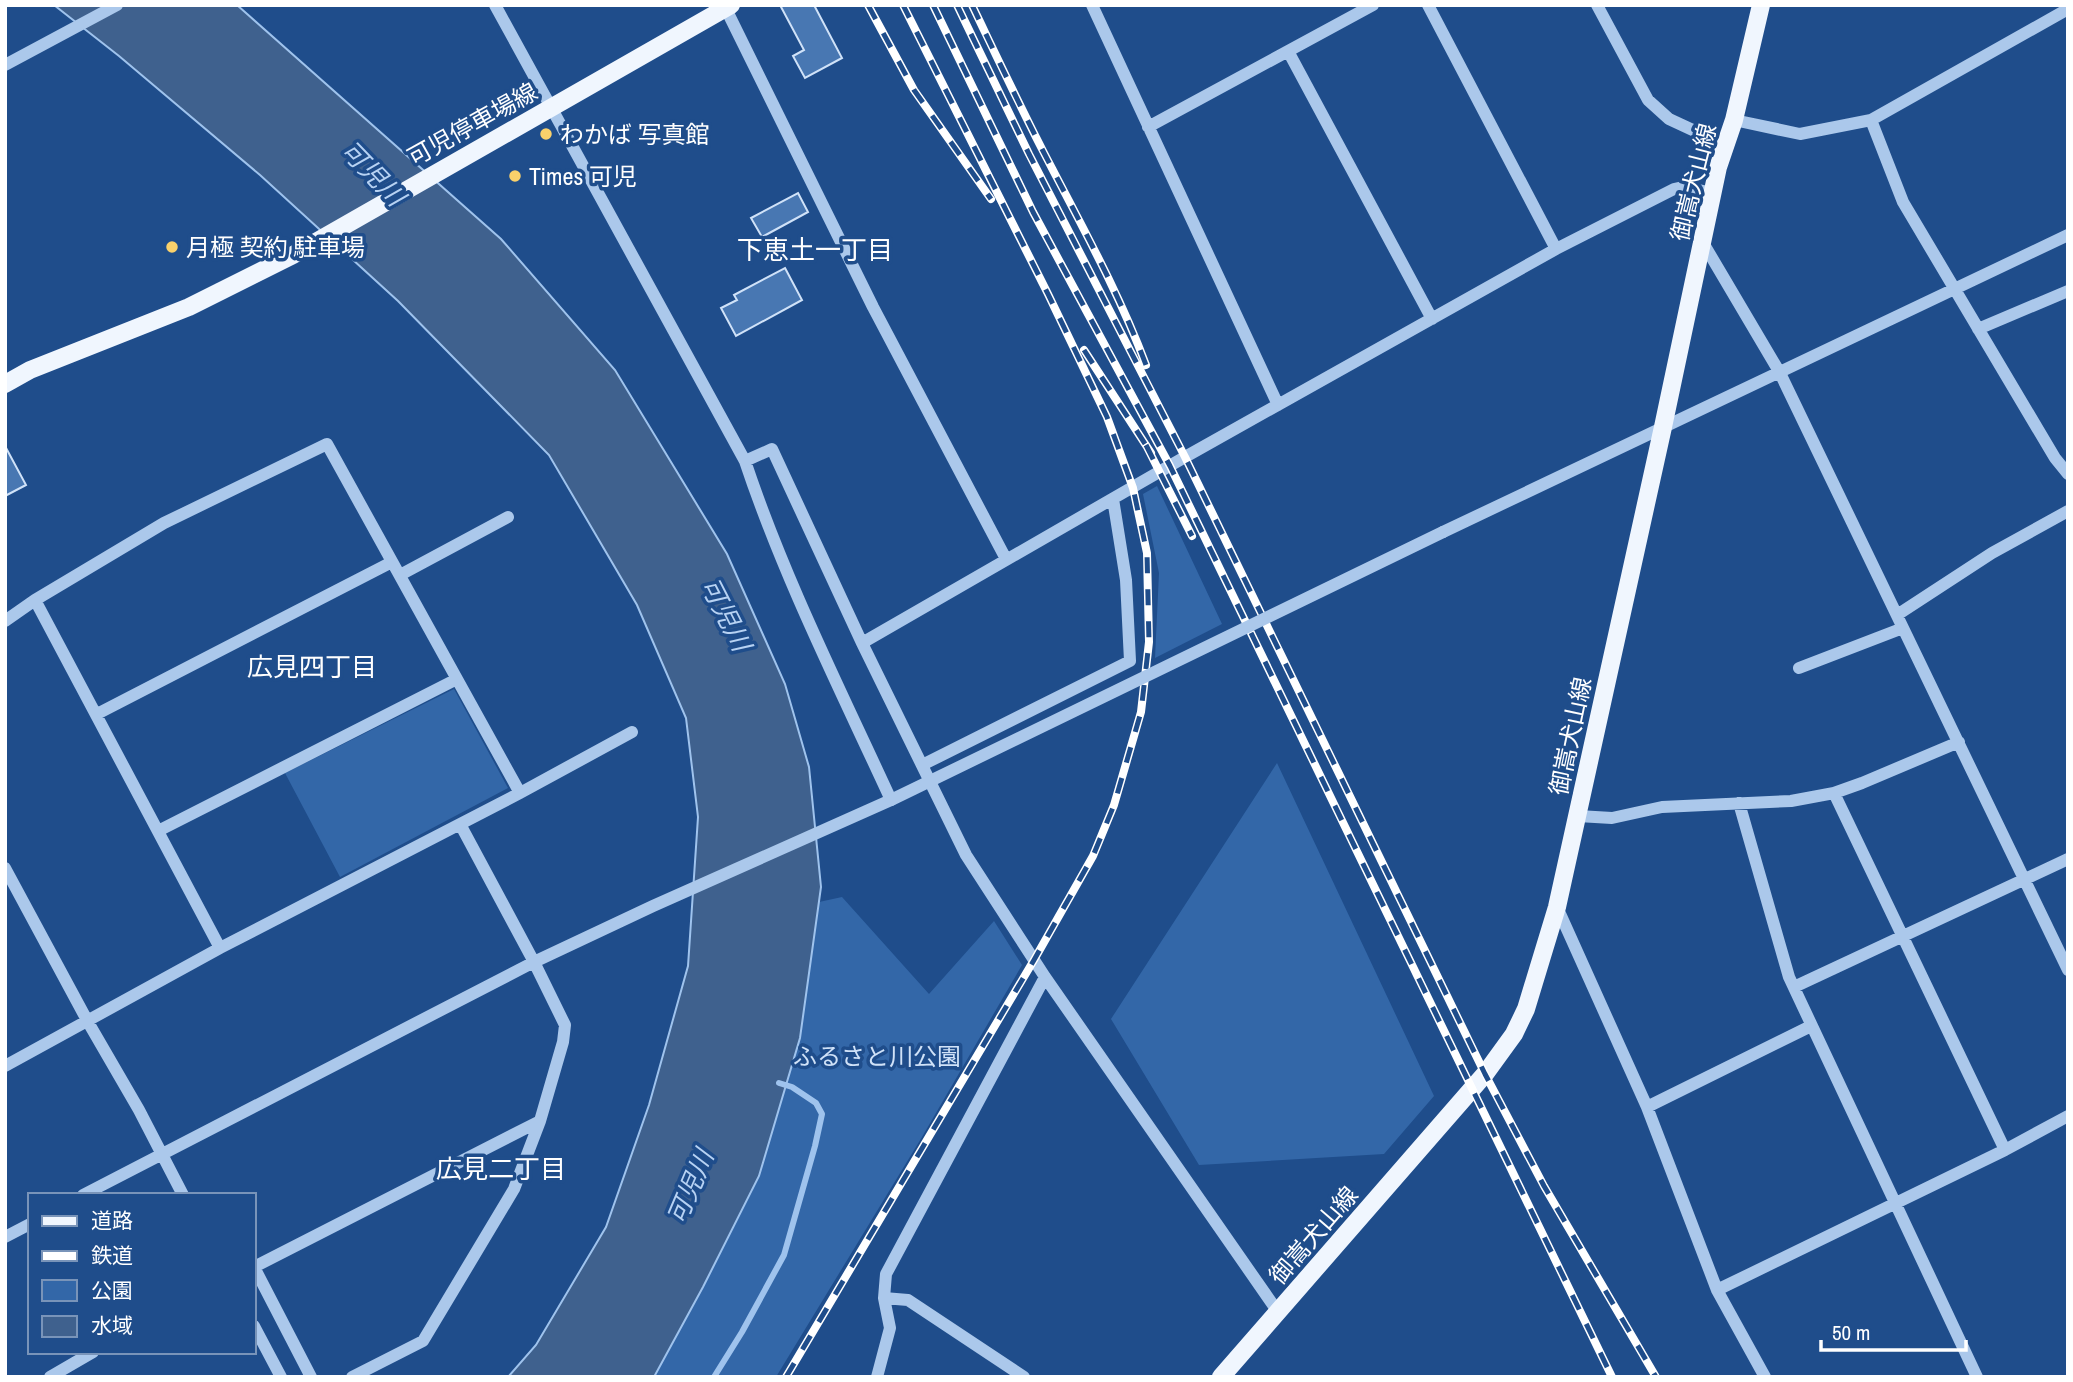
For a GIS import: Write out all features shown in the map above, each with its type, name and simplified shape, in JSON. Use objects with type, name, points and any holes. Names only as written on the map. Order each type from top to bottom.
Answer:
[{"type":"main road","name":"御嵩犬山線","points":[[1225,1375],[1498,1058],[1526,1009],[1557,907],[1712,193],[1734,120],[1761,5]]},
{"type":"main road","name":"可児停車場線","points":[[5,384],[30,370],[189,307],[293,255],[728,7]]},
{"type":"street","points":[[5,65],[117,5]]},
{"type":"street","points":[[495,5],[745,461],[764,519],[891,800]]},
{"type":"street","points":[[1092,5],[1278,405]]},
{"type":"street","points":[[1148,127],[1373,5]]},
{"type":"street","points":[[1428,5],[1556,250]]},
{"type":"street","points":[[1597,5],[1648,100],[1669,119],[1725,145]]},
{"type":"street","points":[[728,7],[873,307],[1006,559]]},
{"type":"street","points":[[1734,120],[1800,134],[1871,120],[2065,10]]},
{"type":"street","points":[[1288,51],[1432,319]]},
{"type":"street","points":[[1871,120],[1903,202],[2055,458],[2068,474]]},
{"type":"street","points":[[862,643],[1006,559],[1556,250],[1674,189],[1683,187],[1712,193]]},
{"type":"street","points":[[87,1193],[534,962],[891,800],[1443,532],[2068,235]]},
{"type":"street","points":[[1702,241],[1780,373],[2068,970]]},
{"type":"street","points":[[1978,329],[2068,291]]},
{"type":"street","points":[[5,621],[164,523],[327,444],[520,793]]},
{"type":"street","points":[[745,461],[772,449],[862,643],[966,855],[1045,977],[1278,1312]]},
{"type":"street","points":[[922,765],[1130,661],[1126,580],[1113,499]]},
{"type":"street","points":[[1897,615],[1992,553],[2068,511]]},
{"type":"street","points":[[400,575],[508,517]]},
{"type":"street","points":[[97,714],[392,562]]},
{"type":"street","points":[[36,600],[220,948]]},
{"type":"street","points":[[1799,668],[1903,628]]},
{"type":"street","points":[[158,831],[457,679]]},
{"type":"street","points":[[5,1066],[220,948],[632,732]]},
{"type":"street","points":[[1578,816],[1612,818],[1662,807],[1791,802],[1834,793],[1959,742]]},
{"type":"street","points":[[1834,793],[2006,1150]]},
{"type":"street","points":[[1739,803],[1789,977],[1977,1377]]},
{"type":"street","points":[[352,1377],[423,1341],[513,1189],[540,1121],[563,1042],[565,1026],[460,824]]},
{"type":"street","points":[[1794,987],[2068,859]]},
{"type":"street","points":[[5,868],[182,1193]]},
{"type":"street","points":[[1557,907],[1647,1107],[1717,1290],[1765,1377]]},
{"type":"street","points":[[877,1377],[890,1328],[884,1298],[886,1274],[1045,977]]},
{"type":"street","points":[[1647,1107],[1811,1026]]},
{"type":"street","points":[[1717,1290],[2006,1150],[2068,1116]]},
{"type":"street","points":[[256,1266],[540,1121]]},
{"type":"street","points":[[5,1237],[28,1225]]},
{"type":"street","points":[[256,1271],[311,1377]]},
{"type":"street","points":[[884,1298],[908,1300],[1024,1377]]},
{"type":"street","points":[[256,1330],[281,1377]]},
{"type":"street","points":[[50,1377],[90,1354]]},
{"type":"green space","points":[[1157,486],[1222,624],[1155,658],[1159,573],[1143,494]]},
{"type":"green space","points":[[454,689],[508,788],[340,877],[285,773]]},
{"type":"green space","points":[[1277,763],[1434,1096],[1384,1154],[1199,1165],[1111,1019]]},
{"type":"green space","name":"ふるさと川公園","points":[[842,897],[929,994],[994,921],[1022,965],[922,1137],[776,1377],[654,1377],[697,1298],[800,1038],[819,902]]},
{"type":"water","name":"可児川","points":[[54,5],[237,5],[501,239],[615,370],[727,554],[785,684],[809,767],[821,887],[800,1038],[759,1176],[654,1377],[508,1377],[536,1345],[606,1227],[649,1105],[688,966],[698,817],[686,718],[637,605],[549,455],[398,301],[260,175]]},
{"type":"building","points":[[780,5],[814,5],[842,58],[805,78],[793,56],[804,50]]},
{"type":"building","points":[[798,193],[808,212],[762,237],[751,218]]},
{"type":"building","points":[[785,268],[802,300],[736,336],[721,308],[737,300],[734,295]]},
{"type":"building","points":[[5,446],[26,485],[5,496]]},
{"type":"waterway","points":[[714,1377],[784,1255],[815,1146],[822,1114],[816,1103],[792,1087],[779,1083]]},
{"type":"railway","points":[[868,5],[914,90],[991,199]]},
{"type":"railway","points":[[786,1377],[1093,856],[1114,805],[1141,712],[1149,642],[1147,553],[1133,488],[1107,417],[903,5]]},
{"type":"railway","points":[[933,5],[1033,212],[1170,466],[1612,1377]]},
{"type":"railway","points":[[957,5],[1029,154],[1185,457],[1485,1074],[1544,1186],[1656,1377]]},
{"type":"railway","points":[[972,5],[1111,283],[1146,365]]},
{"type":"railway","points":[[1084,350],[1151,453]]},
{"type":"railway","points":[[1146,445],[1192,536]]},
{"type":"place","name":"わかば 写真館","points":[[546,134]]},
{"type":"place","name":"Times 可児","points":[[515,176]]},
{"type":"place","name":"月極 契約 駐車場","points":[[172,247]]},
{"type":"district","name":"下恵土一丁目","points":[[815,249]]},
{"type":"district","name":"広見四丁目","points":[[312,666]]},
{"type":"district","name":"広見二丁目","points":[[501,1168]]}]
